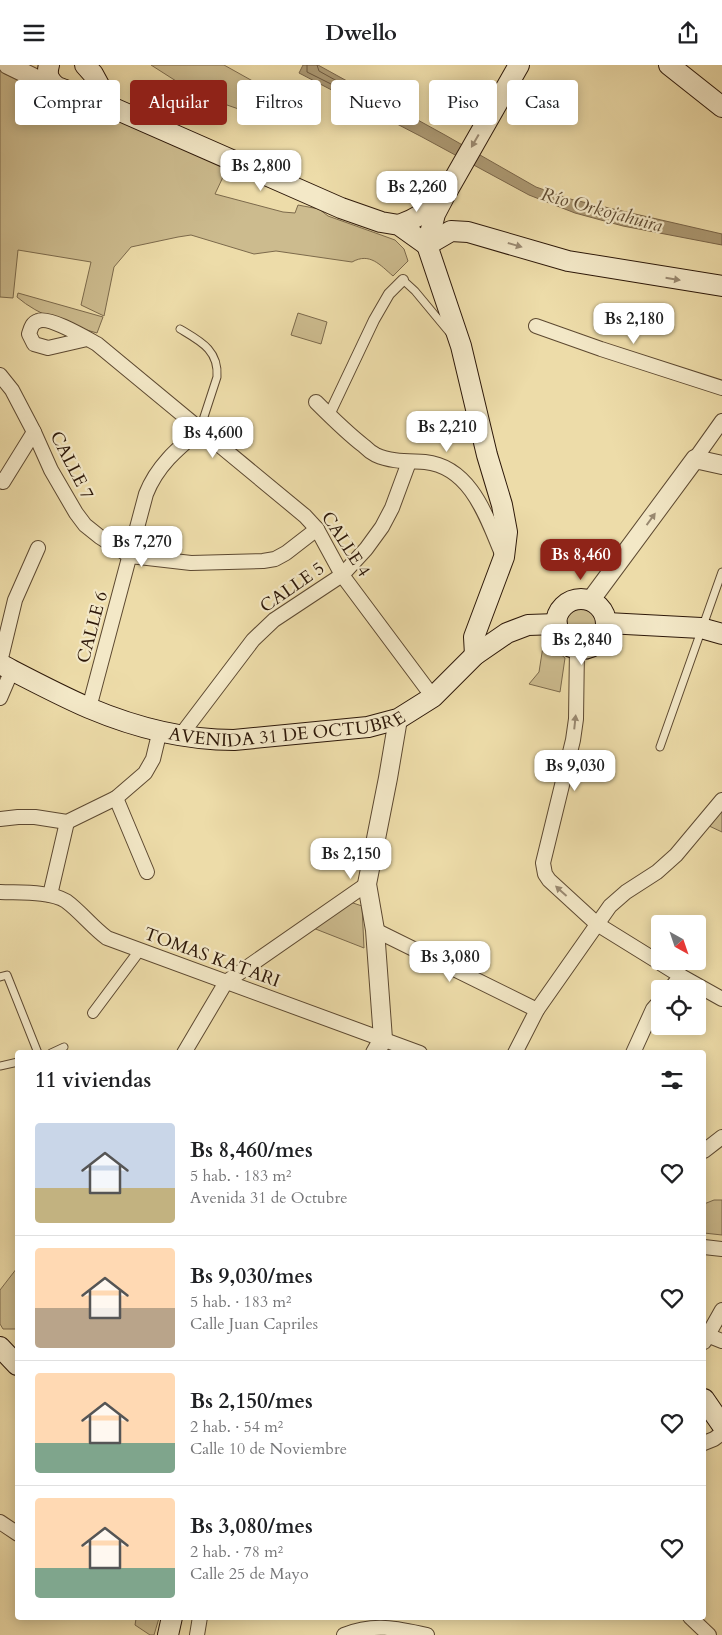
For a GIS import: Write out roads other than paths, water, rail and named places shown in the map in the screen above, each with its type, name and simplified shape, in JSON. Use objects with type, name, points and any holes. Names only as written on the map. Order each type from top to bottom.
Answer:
[{"type":"main road","points":[[55,79],[70,89],[81,80],[83,73],[81,65]]},
{"type":"main road","points":[[85,65],[96,80]]},
{"type":"main road","points":[[669,65],[722,107]]},
{"type":"main road","points":[[475,655],[474,637],[504,557],[508,532],[461,346],[427,245],[435,214],[518,67]]},
{"type":"main road","points":[[120,111],[341,208],[381,222],[399,225],[427,245]]},
{"type":"main road","points":[[399,225],[415,219],[433,207],[446,193]]},
{"type":"main road","points":[[446,193],[445,211],[449,221],[468,231],[568,261],[722,286]]},
{"type":"main road","points":[[427,245],[452,231],[468,231]]},
{"type":"main road","points":[[581,599],[599,606],[604,614],[606,623],[605,632],[601,640],[586,648],[577,649],[562,640],[556,624],[558,615],[564,607],[571,601],[581,599]]},
{"type":"main road","points":[[606,623],[701,628],[722,634]]},
{"type":"main road","name":"AVENIDA 31 DE OCTUBRE","points":[[4,665],[89,708],[136,724],[181,735],[214,740],[234,740],[368,727],[398,719],[433,697],[475,655],[507,633],[528,625],[556,624]]},
{"type":"main road","points":[[0,1347],[15,1363]]},
{"type":"main road","points":[[706,1402],[722,1425]]},
{"type":"main road","points":[[168,1635],[171,1620]]},
{"type":"street","points":[[8,65],[43,82],[55,79]]},
{"type":"street","points":[[328,415],[374,320],[390,294],[403,281]]},
{"type":"street","points":[[536,326],[722,388]]},
{"type":"street","name":"CALLE 4","points":[[87,339],[97,345],[305,516],[317,529],[342,575],[433,697]]},
{"type":"street","name":"CALLE 7","points":[[0,375],[12,390],[51,470],[76,513],[85,525],[100,537],[130,556]]},
{"type":"street","points":[[316,402],[328,415],[375,455],[409,462],[425,462],[441,466],[458,474],[469,486],[486,517],[504,557]]},
{"type":"street","points":[[590,601],[722,421]]},
{"type":"street","name":"CALLE 6","points":[[89,708],[150,482],[159,469],[184,443],[200,430]]},
{"type":"street","points":[[0,480],[3,482],[34,432]]},
{"type":"street","points":[[695,459],[722,465]]},
{"type":"street","name":"CALLE 5","points":[[181,735],[253,640],[274,620],[342,575],[366,549],[382,527],[392,508],[409,462]]},
{"type":"street","points":[[130,556],[191,563],[263,561],[275,559],[286,553],[317,529]]},
{"type":"street","points":[[0,698],[15,600],[38,548]]},
{"type":"street","points":[[577,649],[576,719],[573,740],[542,863],[545,874],[549,880],[597,924],[722,999]]},
{"type":"street","points":[[379,1046],[375,930],[367,884],[398,719]]},
{"type":"street","points":[[0,819],[36,817],[67,822],[116,798],[144,773],[153,759],[160,730]]},
{"type":"street","points":[[116,798],[147,872]]},
{"type":"street","points":[[517,1050],[538,1010],[610,906],[616,899],[657,872],[676,855],[722,800]]},
{"type":"street","points":[[50,895],[67,822]]},
{"type":"street","points":[[186,1050],[226,982],[367,884]]},
{"type":"street","name":"TOMAS KATARI","points":[[0,892],[50,895],[64,900],[107,938],[226,982],[379,1046],[402,1050]]},
{"type":"street","points":[[375,930],[538,1010]]},
{"type":"street","points":[[93,1013],[140,950]]},
{"type":"street","points":[[678,980],[681,976]]},
{"type":"street","points":[[634,1050],[651,1015]]},
{"type":"street","points":[[706,1149],[722,1137]]},
{"type":"street","points":[[706,1247],[722,1249]]},
{"type":"street","points":[[706,1336],[722,1310]]},
{"type":"street","points":[[706,1338],[722,1341]]},
{"type":"street","points":[[706,1442],[722,1433]]},
{"type":"street","points":[[0,1522],[15,1532]]},
{"type":"street","points":[[197,1635],[200,1620]]},
{"type":"street","points":[[693,1620],[709,1635]]},
{"type":"street","points":[[344,1635],[358,1629],[377,1627],[427,1635]]},
{"type":"lane","points":[[403,281],[415,291],[461,346]]},
{"type":"lane","points":[[180,329],[202,342],[216,359],[218,368],[217,377],[200,430]]},
{"type":"lane","points":[[660,747],[722,571]]},
{"type":"lane","points":[[0,977],[7,975],[37,1050]]},
{"type":"lane","points":[[58,1050],[64,1047]]},
{"type":"lane","points":[[0,1066],[15,1063]]},
{"type":"water","points":[[303,65],[318,65],[345,80],[331,80],[331,90],[321,84],[321,80],[312,80],[299,73]]},
{"type":"water","name":"Río Orkojahuira","points":[[419,121],[536,187],[570,199],[722,234],[722,245],[623,226],[575,213],[529,195],[399,125],[419,125]]}]
